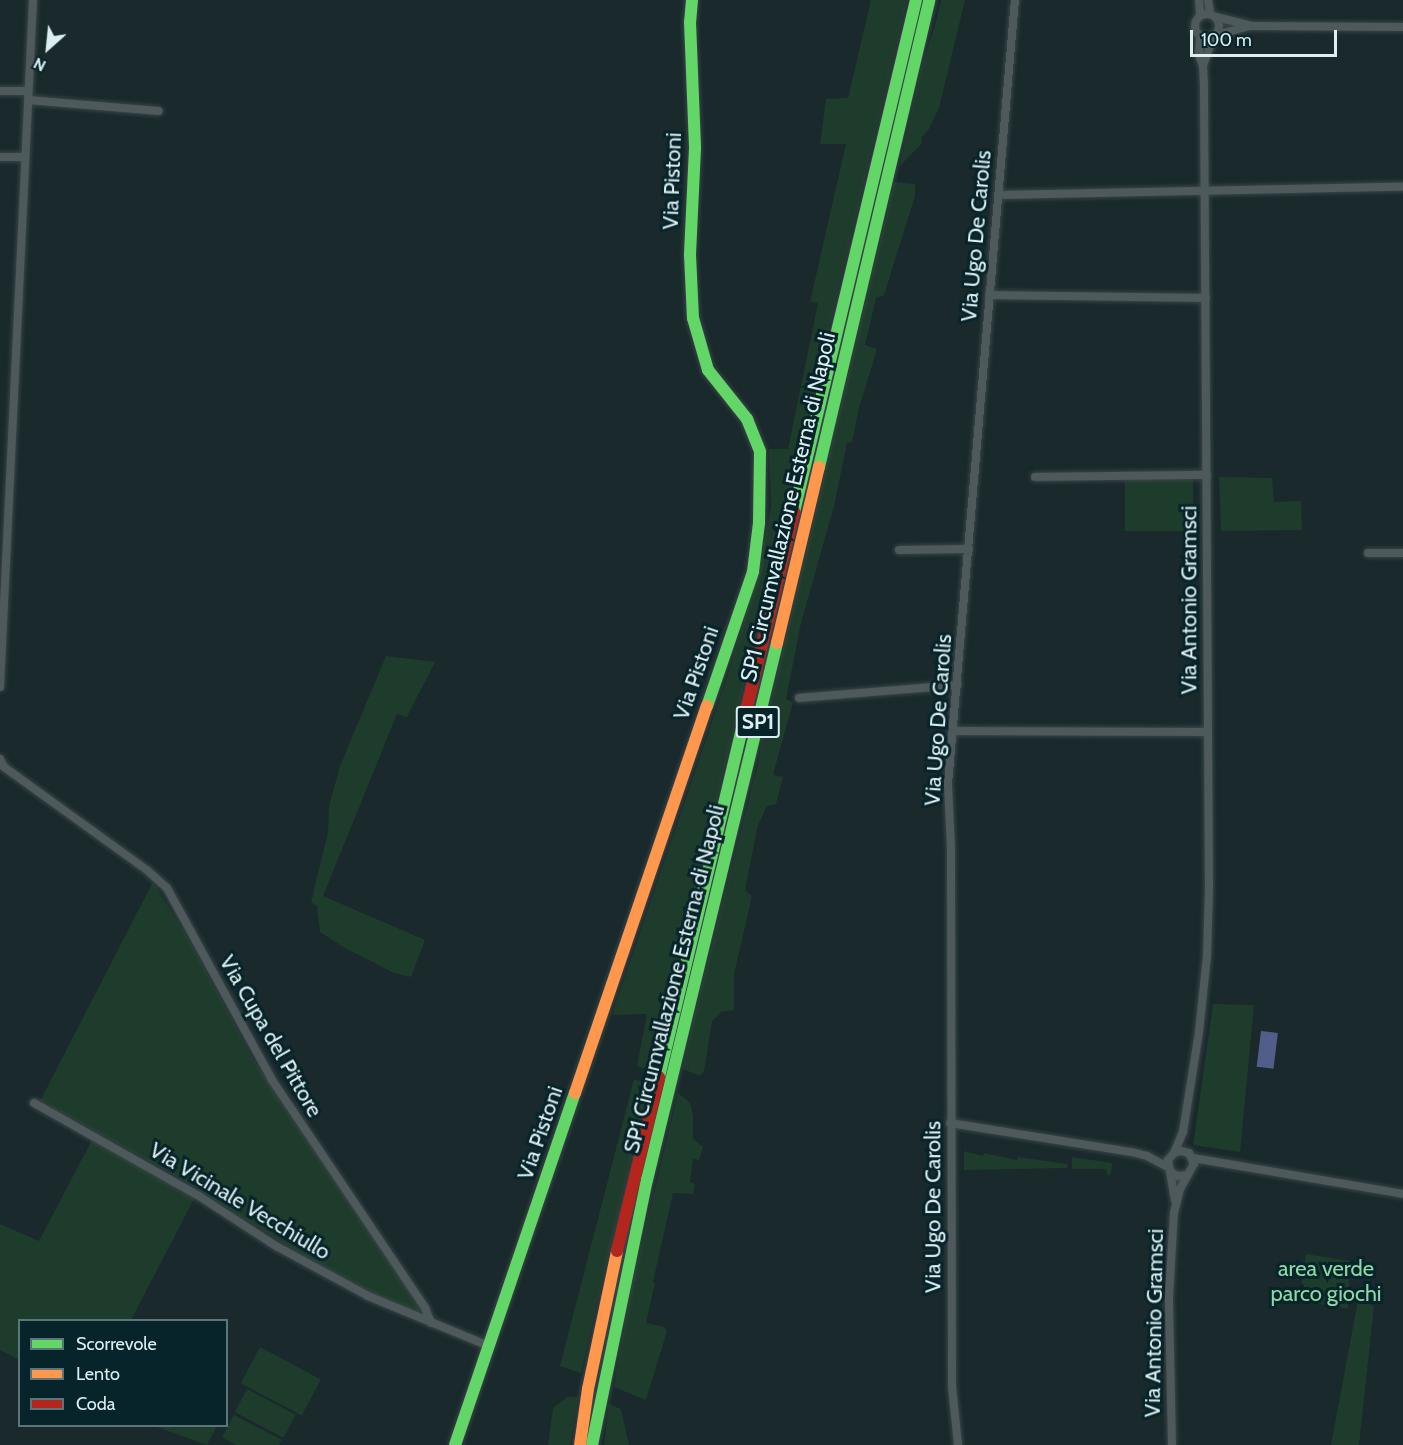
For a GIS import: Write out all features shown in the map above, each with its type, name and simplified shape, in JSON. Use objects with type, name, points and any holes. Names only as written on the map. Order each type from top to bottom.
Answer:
[{"type":"main road","name":"Via Pistoni","points":[[455,1445],[753,572],[759,523],[760,452],[747,419],[708,370],[693,318],[690,255],[695,148],[690,22],[692,0]]},
{"type":"main road","name":"SP1 Circumvallazione Esterna di Napoli","points":[[580,1445],[588,1389],[616,1256],[916,0]]},
{"type":"main road","name":"SP1 Circumvallazione Esterna di Napoli","points":[[592,1445],[597,1411],[647,1180],[808,516],[929,0]]},
{"type":"main road","points":[[597,1411],[600,1445]]},
{"type":"street","points":[[0,687],[33,0]]},
{"type":"street","name":"Via Ugo De Carolis","points":[[958,1445],[952,1386],[951,848],[948,784],[1016,0]]},
{"type":"street","points":[[1199,0],[1200,15],[1194,25],[1200,36],[1214,36],[1251,26],[1403,27]]},
{"type":"street","points":[[1208,0],[1213,15],[1220,24],[1214,36]]},
{"type":"street","points":[[1200,15],[1213,15],[1251,26]]},
{"type":"street","name":"Via Antonio Gramsci","points":[[1172,1154],[1183,1132],[1199,1032],[1206,956],[1209,837],[1205,190],[1203,66],[1199,55],[1200,36]]},
{"type":"street","name":"Via Antonio Gramsci","points":[[1203,66],[1214,36]]},
{"type":"street","points":[[0,91],[159,111]]},
{"type":"street","points":[[0,157],[25,157]]},
{"type":"street","points":[[1005,195],[1403,187]]},
{"type":"street","points":[[989,295],[1206,297]]},
{"type":"street","points":[[1035,477],[1207,475]]},
{"type":"street","points":[[899,550],[969,549]]},
{"type":"street","points":[[1368,554],[1403,553]]},
{"type":"street","points":[[799,698],[957,685]]},
{"type":"street","points":[[953,731],[1207,732]]},
{"type":"street","name":"Via Cupa del Pittore","points":[[0,759],[4,767],[148,870],[167,888],[272,1080],[425,1308],[431,1323]]},
{"type":"street","name":"Via Vicinale Vecchiullo","points":[[34,1103],[199,1196],[286,1251],[368,1296],[431,1323]]},
{"type":"street","points":[[950,1123],[1119,1150],[1151,1158],[1178,1176],[1208,1163]]},
{"type":"street","name":"Via Antonio Gramsci","points":[[1183,1132],[1191,1156]]},
{"type":"street","points":[[1151,1158],[1180,1151],[1208,1163],[1403,1194]]},
{"type":"street","points":[[1169,1169],[1172,1154]]},
{"type":"street","points":[[1190,1172],[1191,1156]]},
{"type":"street","name":"Via Antonio Gramsci","points":[[1169,1169],[1175,1201],[1169,1296],[1172,1445]]},
{"type":"street","name":"Via Antonio Gramsci","points":[[1175,1201],[1190,1172]]},
{"type":"street","points":[[431,1323],[489,1346]]},
{"type":"green space","points":[[871,0],[907,0],[652,1071],[637,1066],[647,1014],[612,1015],[729,672],[758,573],[771,507],[769,449],[788,449],[818,303],[810,302],[846,144],[820,144],[826,99],[848,98]]},
{"type":"green space","points":[[941,0],[965,0],[939,108],[929,129],[921,138],[922,143],[900,166],[921,69]]},
{"type":"green space","points":[[894,182],[915,184],[915,196],[884,295],[876,298],[865,345],[877,349],[859,408],[852,442],[847,443],[834,506],[801,623],[786,699],[793,702],[773,775],[783,777],[776,804],[767,806],[758,825],[745,890],[752,896],[734,974],[734,1010],[721,1012],[712,1021],[704,1071],[700,1076],[683,1069],[694,1017],[758,764],[763,733]]},
{"type":"green space","points":[[1219,477],[1272,478],[1274,502],[1301,501],[1302,530],[1221,531]]},
{"type":"green space","points":[[1125,479],[1193,479],[1193,531],[1125,531]]},
{"type":"green space","points":[[386,656],[435,662],[407,717],[397,714],[323,896],[425,940],[411,977],[394,973],[345,948],[320,932],[317,906],[311,902],[328,832],[329,806],[340,766]]},
{"type":"green space","points":[[153,882],[192,945],[253,1059],[420,1307],[419,1313],[389,1302],[319,1266],[176,1176],[40,1101]]},
{"type":"green space","points":[[1213,1004],[1254,1005],[1240,1152],[1193,1145]]},
{"type":"green space","points":[[634,1079],[648,1085],[581,1373],[560,1366]]},
{"type":"green space","points":[[678,1093],[690,1103],[693,1115],[693,1139],[703,1147],[699,1160],[693,1159],[690,1182],[695,1184],[693,1194],[673,1193],[646,1323],[664,1327],[667,1331],[646,1400],[614,1387],[631,1289]]},
{"type":"green space","points":[[92,1140],[195,1197],[132,1319],[18,1319],[18,1359],[0,1350],[0,1224],[39,1241]]},
{"type":"green space","points":[[964,1151],[983,1156],[984,1153],[1017,1160],[1018,1157],[1068,1164],[1067,1168],[964,1170]]},
{"type":"green space","points":[[1072,1157],[1112,1163],[1111,1173],[1108,1176],[1106,1169],[1072,1169]]},
{"type":"green space","name":"area verde parco giochi","points":[[1306,1254],[1350,1261],[1348,1309],[1299,1300]]},
{"type":"green space","points":[[1358,1300],[1374,1306],[1359,1445],[1331,1445]]},
{"type":"green space","points":[[260,1347],[321,1379],[302,1416],[241,1383]]},
{"type":"green space","points":[[247,1389],[296,1415],[283,1438],[235,1412]]},
{"type":"green space","points":[[567,1397],[578,1397],[570,1445],[548,1445],[553,1408]]},
{"type":"green space","points":[[609,1404],[621,1409],[629,1445],[604,1445]]},
{"type":"green space","points":[[234,1415],[282,1440],[279,1445],[236,1445],[222,1437]]},
{"type":"green space","points":[[157,1427],[216,1427],[207,1445]]},
{"type":"water","points":[[1261,1031],[1278,1033],[1273,1069],[1257,1067]]},
{"type":"traffic: fast","points":[[692,0],[690,22],[695,148],[690,255],[693,318],[708,370],[747,419],[760,452],[759,523],[753,572],[707,706]]},
{"type":"traffic: fast","points":[[794,512],[916,0]]},
{"type":"traffic: fast","points":[[819,467],[929,0]]},
{"type":"traffic: fast","points":[[592,1445],[647,1180],[777,643]]},
{"type":"traffic: fast","points":[[659,1077],[747,707]]},
{"type":"traffic: fast","points":[[455,1445],[575,1093]]},
{"type":"traffic: slow","points":[[777,643],[819,467]]},
{"type":"traffic: slow","points":[[575,1093],[707,706]]},
{"type":"traffic: slow","points":[[580,1445],[588,1389],[617,1251]]},
{"type":"traffic: jam","points":[[747,707],[794,512]]},
{"type":"traffic: jam","points":[[617,1251],[659,1077]]}]
